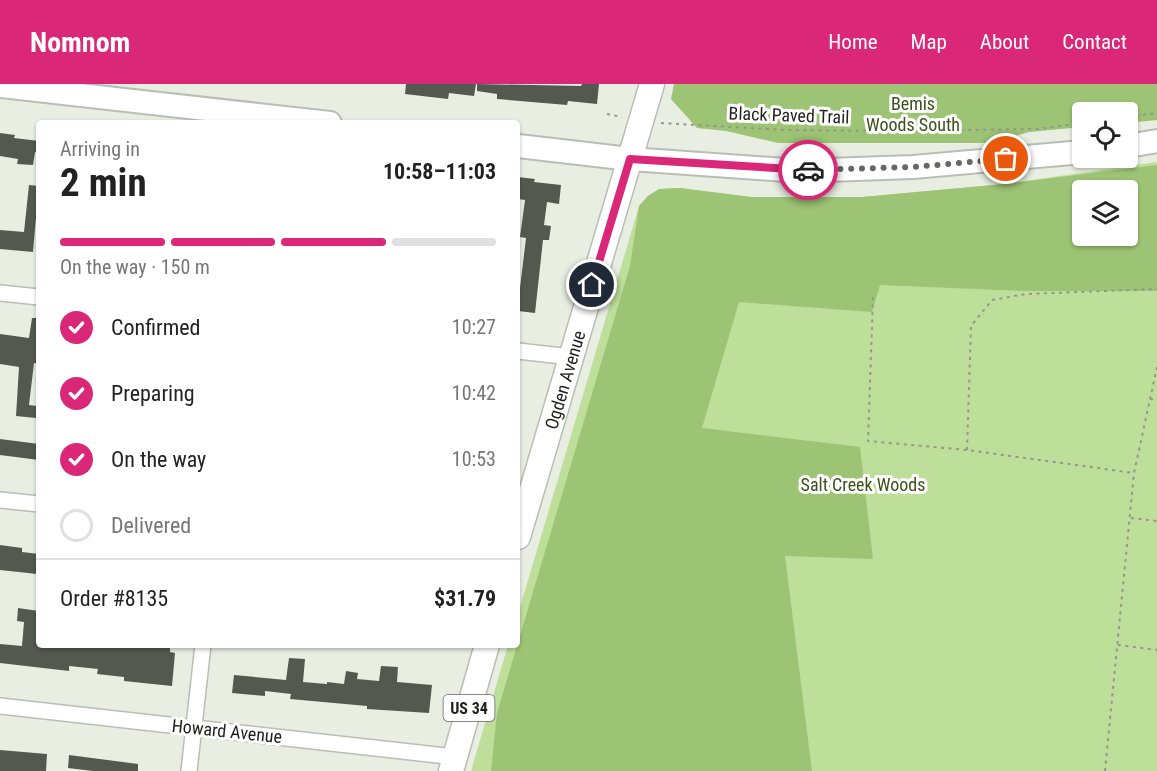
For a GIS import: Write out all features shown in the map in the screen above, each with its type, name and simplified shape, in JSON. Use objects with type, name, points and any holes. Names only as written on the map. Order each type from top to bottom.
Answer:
[{"type":"main road","name":"Ogden Avenue","points":[[520,530],[652,84]]},
{"type":"main road","points":[[0,86],[278,120]]},
{"type":"main road","points":[[1138,144],[1157,141]]},
{"type":"main road","points":[[520,146],[630,159],[800,171],[913,167],[1072,153]]},
{"type":"main road","name":"US 34","points":[[453,764],[486,648]]},
{"type":"street","points":[[0,292],[36,297]]},
{"type":"street","points":[[520,351],[571,357]]},
{"type":"street","points":[[0,500],[36,504]]},
{"type":"street","points":[[189,771],[203,648]]},
{"type":"street","name":"Howard Avenue","points":[[0,706],[194,728],[453,764]]},
{"type":"path","points":[[1138,116],[1157,113]]},
{"type":"path","name":"Black Paved Trail","points":[[673,125],[878,131],[1038,129],[1072,124]]},
{"type":"path","points":[[967,450],[971,326],[992,300],[1026,294],[1157,289]]},
{"type":"path","points":[[873,297],[868,441],[967,450],[1134,473]]},
{"type":"path","points":[[1105,771],[1134,473],[1157,367]]},
{"type":"path","points":[[1150,399],[1157,400]]},
{"type":"path","points":[[1131,518],[1157,521]]},
{"type":"path","points":[[1118,645],[1157,650]]},
{"type":"green space","name":"Bemis Woods South","points":[[674,84],[1157,84],[1157,120],[1138,122],[1138,102],[1072,102],[1072,128],[1029,132],[991,143],[778,143],[726,131],[697,128],[671,99]]},
{"type":"green space","name":"Salt Creek Woods","points":[[1157,162],[1157,771],[471,771],[507,648],[520,648],[520,607],[639,206],[659,189],[680,188],[751,197],[862,197],[1004,184],[1115,168],[1138,168],[1138,165]]},
{"type":"green space","points":[[1157,165],[1157,291],[1023,291],[880,285],[872,312],[739,302],[702,428],[860,447],[873,559],[785,556],[812,771],[491,771],[497,713],[516,648],[520,648],[520,636],[630,266],[639,206],[659,189],[680,188],[751,197],[862,197],[1004,184]]},
{"type":"building","points":[[406,84],[476,84],[474,96],[449,93],[448,99],[405,94]]},
{"type":"building","points":[[477,84],[581,86],[582,84],[599,84],[597,104],[568,101],[567,105],[497,99],[497,94],[477,91]]},
{"type":"building","points":[[0,133],[15,135],[14,138],[36,141],[33,165],[17,164],[18,159],[0,156]]},
{"type":"building","points":[[520,177],[535,179],[534,182],[561,185],[559,204],[547,202],[544,225],[551,226],[549,240],[543,240],[535,313],[520,311],[520,288],[526,238],[520,237],[525,200],[520,199]]},
{"type":"building","points":[[29,185],[36,186],[33,252],[0,249],[0,230],[24,232]]},
{"type":"building","points":[[32,318],[36,318],[36,363],[34,363],[29,405],[36,406],[36,418],[16,416],[19,367],[0,364],[0,334],[29,338]]},
{"type":"building","points":[[0,439],[36,444],[36,460],[0,455]]},
{"type":"building","points":[[0,545],[22,548],[22,552],[36,554],[36,574],[0,570]]},
{"type":"building","points":[[18,608],[36,611],[36,648],[170,648],[170,652],[175,653],[172,686],[124,681],[124,677],[97,674],[98,669],[69,666],[69,671],[0,663],[0,644],[22,646],[24,622],[17,621]]},
{"type":"building","points":[[289,658],[305,659],[303,682],[327,684],[327,682],[344,684],[346,671],[358,673],[357,679],[379,681],[381,666],[398,667],[397,682],[432,685],[429,713],[367,709],[367,706],[290,699],[291,694],[265,691],[265,696],[232,693],[234,675],[286,680]]},
{"type":"building","points":[[0,750],[47,754],[46,771],[0,771]]},
{"type":"building","points":[[69,755],[138,764],[138,771],[93,771],[68,768]]},
{"type":"way so far","points":[[808,170],[913,167],[1006,159]]},
{"type":"route","points":[[592,285],[630,159],[808,170]]}]
